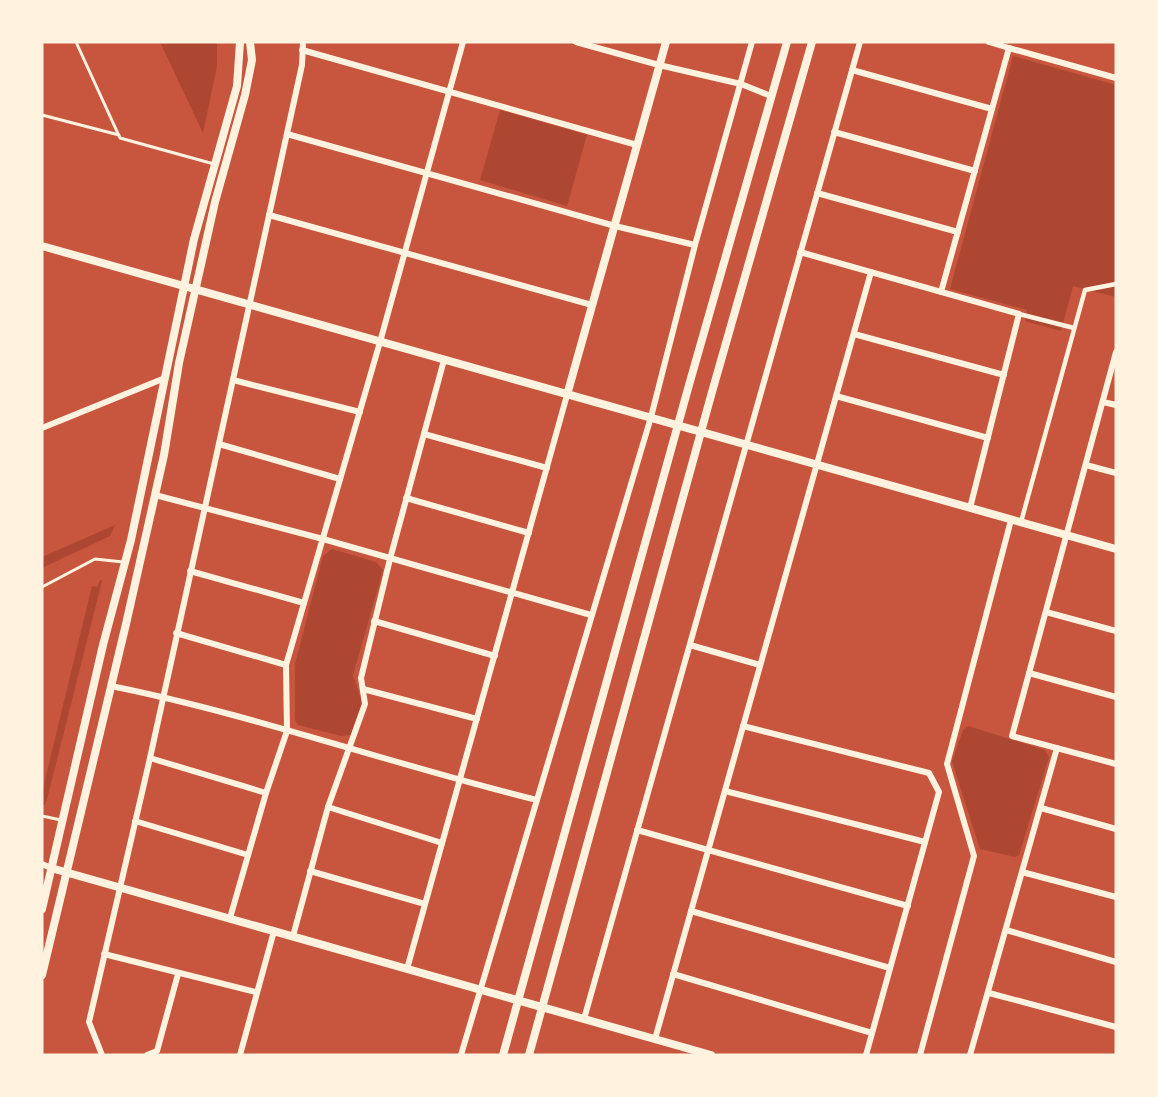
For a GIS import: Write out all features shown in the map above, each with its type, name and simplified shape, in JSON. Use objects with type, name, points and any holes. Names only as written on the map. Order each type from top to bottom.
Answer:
[{"type":"main road","points":[[42,909],[46,866],[62,821],[125,562],[194,239],[237,86],[240,42]]},
{"type":"main road","points":[[42,975],[164,455],[179,363],[215,202],[245,95],[252,60],[250,42]]},
{"type":"street","points":[[102,1055],[89,1022],[250,305],[302,64],[303,42]]},
{"type":"street","points":[[230,918],[266,793],[287,731],[286,665],[380,342],[463,42]]},
{"type":"street","points":[[576,42],[659,65],[741,84],[771,96]]},
{"type":"street","points":[[407,969],[666,42]]},
{"type":"street","points":[[461,1055],[651,417],[695,245],[752,42]]},
{"type":"street","points":[[503,1055],[787,42]]},
{"type":"street","points":[[529,1055],[701,432],[812,42]]},
{"type":"street","points":[[584,1019],[860,42]]},
{"type":"street","points":[[989,42],[1116,78]]},
{"type":"street","points":[[941,292],[1009,48]]},
{"type":"street","points":[[302,50],[637,145]]},
{"type":"street","points":[[852,70],[992,110]]},
{"type":"street","points":[[834,132],[975,171]]},
{"type":"street","points":[[287,134],[615,226],[695,245]]},
{"type":"street","points":[[817,193],[958,232]]},
{"type":"street","points":[[269,215],[592,305]]},
{"type":"street","points":[[42,246],[1116,549]]},
{"type":"street","points":[[800,252],[1074,328]]},
{"type":"street","points":[[655,1039],[871,272]]},
{"type":"street","points":[[1021,522],[1085,290],[1116,284]]},
{"type":"street","points":[[969,508],[1019,314]]},
{"type":"street","points":[[854,333],[1004,375]]},
{"type":"street","points":[[1116,352],[1012,736],[1116,764]]},
{"type":"street","points":[[293,936],[328,807],[365,704],[361,678],[374,621],[444,360]]},
{"type":"street","points":[[42,428],[165,378]]},
{"type":"street","points":[[233,380],[360,412]]},
{"type":"street","points":[[836,396],[988,438]]},
{"type":"street","points":[[1102,402],[1116,405]]},
{"type":"street","points":[[424,434],[547,468]]},
{"type":"street","points":[[219,444],[340,479]]},
{"type":"street","points":[[1086,465],[1116,473]]},
{"type":"street","points":[[155,495],[323,539],[591,615]]},
{"type":"street","points":[[406,498],[529,532]]},
{"type":"street","points":[[920,1055],[974,856],[946,764],[1011,520]]},
{"type":"street","points":[[190,570],[304,603]]},
{"type":"street","points":[[1046,612],[1116,631]]},
{"type":"street","points":[[374,621],[495,656]]},
{"type":"street","points":[[176,633],[286,665]]},
{"type":"street","points":[[690,645],[760,665]]},
{"type":"street","points":[[1029,673],[1116,697]]},
{"type":"street","points":[[111,686],[162,696],[537,801]]},
{"type":"street","points":[[363,689],[477,719]]},
{"type":"street","points":[[743,726],[929,773],[939,792],[866,1055]]},
{"type":"street","points":[[970,1055],[1057,748]]},
{"type":"street","points":[[150,758],[266,793]]},
{"type":"street","points":[[725,791],[925,842]]},
{"type":"street","points":[[328,807],[442,843]]},
{"type":"street","points":[[1041,808],[1116,829]]},
{"type":"street","points":[[135,820],[248,855]]},
{"type":"street","points":[[637,830],[908,906]]},
{"type":"street","points":[[46,866],[711,1055]]},
{"type":"street","points":[[310,871],[425,904]]},
{"type":"street","points":[[1022,872],[1116,897]]},
{"type":"street","points":[[691,911],[890,968]]},
{"type":"street","points":[[1006,930],[1116,962]]},
{"type":"street","points":[[240,1055],[273,932]]},
{"type":"street","points":[[104,954],[256,992]]},
{"type":"street","points":[[147,1055],[157,1051],[178,974]]},
{"type":"street","points":[[674,974],[872,1033]]},
{"type":"street","points":[[989,993],[1116,1027]]},
{"type":"lane","points":[[76,42],[120,138],[216,165]]},
{"type":"lane","points":[[42,115],[119,135]]},
{"type":"lane","points":[[42,586],[95,559],[125,562]]},
{"type":"lane","points":[[42,816],[62,821]]},
{"type":"shaded area","points":[[160,42],[217,42],[217,66],[203,133]]},
{"type":"shaded area","points":[[1013,56],[1116,85],[1116,297],[1073,286],[1061,331],[1025,321],[1027,310],[950,289]]},
{"type":"shaded area","points":[[500,110],[587,135],[567,206],[480,180]]},
{"type":"shaded area","points":[[115,525],[110,536],[42,568],[42,557]]},
{"type":"shaded area","points":[[332,549],[376,562],[383,570],[353,675],[362,703],[351,735],[341,736],[298,725],[295,720],[295,664],[323,556]]},
{"type":"shaded area","points":[[100,580],[102,581],[47,799],[45,805],[42,805],[42,792],[92,586],[97,587]]},
{"type":"shaded area","points":[[968,726],[1045,750],[1049,757],[1019,855],[1015,857],[980,849],[952,761],[963,730]]}]
